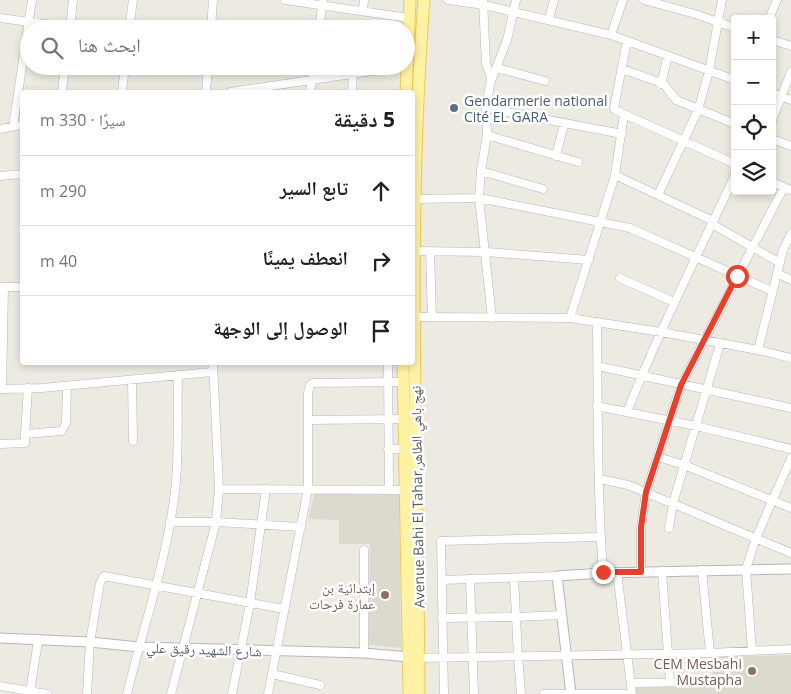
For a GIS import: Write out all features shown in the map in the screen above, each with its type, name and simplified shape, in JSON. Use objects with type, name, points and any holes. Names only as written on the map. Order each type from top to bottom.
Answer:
[{"type":"main road","points":[[409,18],[410,0]]},
{"type":"main road","name":"Avenue Bahi El Tahar,نهج باهي الطاهر","points":[[415,164],[424,0]]},
{"type":"main road","points":[[406,75],[406,90]]},
{"type":"main road","name":"Avenue Bahi El Tahar,نهج باهي الطاهر","points":[[403,365],[404,490],[413,658],[419,694]]},
{"type":"main road","name":"Avenue Bahi El Tahar,نهج باهي الطاهر","points":[[409,694],[413,658],[414,365]]},
{"type":"street","points":[[29,20],[32,0]]},
{"type":"street","points":[[71,20],[73,0]]},
{"type":"street","points":[[131,20],[133,0]]},
{"type":"street","points":[[212,20],[213,0]]},
{"type":"street","points":[[285,0],[323,3],[363,12],[409,18]]},
{"type":"street","points":[[363,12],[364,0]]},
{"type":"street","points":[[448,0],[483,2],[513,12],[611,35],[731,79]]},
{"type":"street","points":[[490,83],[507,40],[516,0]]},
{"type":"street","points":[[549,20],[554,0]]},
{"type":"street","points":[[611,35],[623,0]]},
{"type":"street","points":[[644,0],[695,14],[731,27]]},
{"type":"street","points":[[658,195],[698,110],[709,71],[722,0]]},
{"type":"street","points":[[771,15],[777,0]]},
{"type":"street","points":[[483,2],[486,64],[491,78],[486,108],[487,135],[480,171],[479,198],[492,318]]},
{"type":"street","points":[[320,20],[323,3]]},
{"type":"street","points":[[0,18],[20,21]]},
{"type":"street","points":[[628,41],[615,110],[731,162]]},
{"type":"street","points":[[776,41],[791,46]]},
{"type":"street","points":[[661,84],[668,56]]},
{"type":"street","points":[[497,68],[545,81]]},
{"type":"street","points":[[622,68],[664,84],[676,100],[731,122]]},
{"type":"street","points":[[776,111],[791,72]]},
{"type":"street","points":[[13,127],[21,75]]},
{"type":"street","points":[[62,90],[64,75]]},
{"type":"street","points":[[122,90],[124,75]]},
{"type":"street","points":[[206,90],[207,75]]},
{"type":"street","points":[[310,90],[313,75]]},
{"type":"street","points":[[266,90],[346,75]]},
{"type":"street","points":[[352,90],[353,75]]},
{"type":"street","points":[[776,95],[791,100]]},
{"type":"street","points":[[486,108],[622,134]]},
{"type":"street","points":[[570,318],[615,175],[624,114]]},
{"type":"street","points":[[556,156],[564,124]]},
{"type":"street","points":[[0,129],[20,125]]},
{"type":"street","points":[[487,135],[578,162]]},
{"type":"street","points":[[776,140],[791,146]]},
{"type":"street","points":[[480,171],[543,190]]},
{"type":"street","points":[[0,176],[20,174]]},
{"type":"street","points":[[615,175],[712,223],[780,263]]},
{"type":"street","points":[[627,412],[674,302],[731,183]]},
{"type":"street","points":[[641,572],[641,527],[646,492],[681,385],[752,248],[788,189],[776,184]]},
{"type":"street","points":[[415,199],[479,198],[601,221],[639,232],[772,292]]},
{"type":"street","points":[[758,350],[783,250],[791,234]]},
{"type":"street","points":[[415,251],[486,252],[589,260]]},
{"type":"street","points":[[430,251],[432,317]]},
{"type":"street","points":[[777,273],[791,280]]},
{"type":"street","points":[[620,278],[674,302]]},
{"type":"street","points":[[20,287],[2,287],[1,389],[67,386],[212,372]]},
{"type":"street","points":[[415,317],[570,318],[661,332],[791,358]]},
{"type":"street","points":[[597,322],[600,537],[603,572]]},
{"type":"street","points":[[669,528],[673,503],[720,344]]},
{"type":"street","points":[[172,694],[216,522],[219,489],[213,365]]},
{"type":"street","points":[[388,365],[389,490]]},
{"type":"street","points":[[598,366],[791,408]]},
{"type":"street","points":[[127,694],[156,586],[170,522],[176,481],[178,375]]},
{"type":"street","points":[[132,380],[133,441]]},
{"type":"street","points":[[268,694],[308,489],[308,393],[311,384],[403,382]]},
{"type":"street","points":[[25,434],[62,431],[66,423],[67,386]]},
{"type":"street","points":[[0,444],[25,443],[28,388]]},
{"type":"street","points":[[597,406],[669,420],[791,449]]},
{"type":"street","points":[[308,420],[403,419]]},
{"type":"street","points":[[388,449],[404,449]]},
{"type":"street","points":[[658,457],[684,465],[791,508]]},
{"type":"street","points":[[752,651],[746,569],[771,500],[791,458]]},
{"type":"street","points":[[600,480],[620,482],[791,553]]},
{"type":"street","points":[[219,489],[404,490]]},
{"type":"street","points":[[232,694],[250,603],[266,489]]},
{"type":"street","points":[[170,522],[216,522],[301,527]]},
{"type":"street","points":[[444,694],[441,541],[600,537]]},
{"type":"street","points":[[364,550],[364,653]]},
{"type":"street","points":[[442,580],[557,576],[603,572],[791,569]]},
{"type":"street","points":[[702,570],[710,653]]},
{"type":"street","points":[[662,571],[670,682]]},
{"type":"street","points":[[544,694],[632,694],[617,572]]},
{"type":"street","points":[[87,694],[90,642],[100,583],[104,576],[284,610]]},
{"type":"street","points":[[557,576],[571,694]]},
{"type":"street","points":[[514,578],[521,694]]},
{"type":"street","points":[[470,579],[474,694]]},
{"type":"street","points":[[442,618],[561,615]]},
{"type":"street","name":"شارع الشهيد رقيق علي","points":[[0,638],[182,649],[364,653],[413,658]]},
{"type":"street","points":[[30,692],[38,640]]},
{"type":"street","points":[[413,658],[669,654],[791,649]]},
{"type":"street","points":[[272,674],[320,685]]},
{"type":"street","points":[[631,683],[710,682]]},
{"type":"street","points":[[0,686],[47,694]]},
{"type":"shaded area","name":"إبتدائية بن عمارة فرحات","points":[[315,493],[399,495],[401,648],[369,645],[370,544],[339,544],[339,520],[308,519]]},
{"type":"shaded area","name":"CEM Mesbahi Mustapha","points":[[791,655],[791,694],[636,694],[635,688],[712,685],[713,657]]},
{"type":"place","name":"Gendarmerie national Cité EL GARA","points":[[454,108]]},
{"type":"place","name":"إبتدائية بن عمارة فرحات","points":[[385,595]]},
{"type":"place","name":"CEM Mesbahi Mustapha","points":[[752,671]]},
{"type":"route","points":[[603,572],[641,572],[641,527],[646,492],[669,420],[681,385],[737,276]]}]
